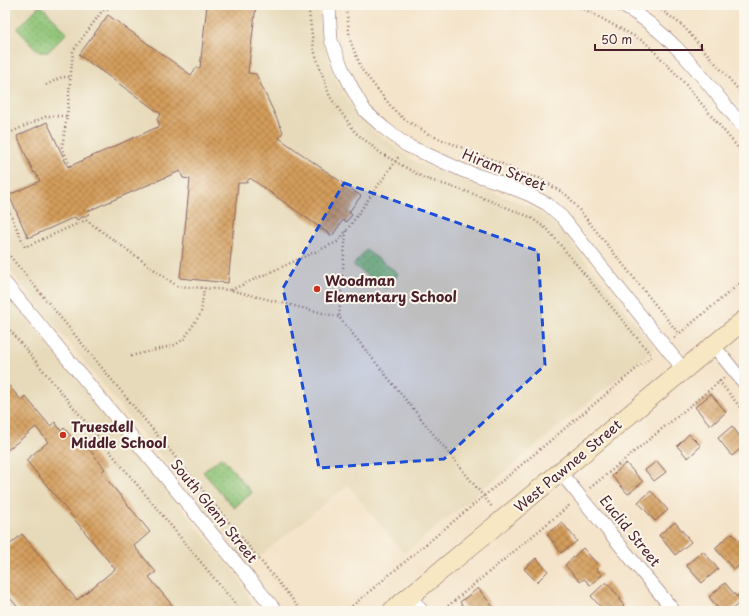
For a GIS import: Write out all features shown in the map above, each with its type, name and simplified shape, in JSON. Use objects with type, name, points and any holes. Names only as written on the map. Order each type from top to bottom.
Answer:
[{"type":"main road","name":"West Pawnee Street","points":[[392,611],[744,320]]},
{"type":"street","name":"Hiram Street","points":[[329,5],[331,40],[342,68],[354,92],[366,111],[406,145],[464,171],[498,182],[547,204],[562,217],[684,370]]},
{"type":"street","points":[[620,5],[643,18],[662,33],[674,45],[744,128]]},
{"type":"street","name":"South Glenn Street","points":[[5,283],[276,611]]},
{"type":"street","points":[[713,345],[744,383]]},
{"type":"street","name":"Euclid Street","points":[[560,472],[674,611]]},
{"type":"street","points":[[410,596],[422,611]]},
{"type":"path","points":[[70,166],[62,147],[67,116],[73,52],[102,10],[115,5]]},
{"type":"path","points":[[308,5],[314,50],[330,97],[356,133],[382,154],[424,178],[471,193],[530,217],[548,230],[652,356]]},
{"type":"path","points":[[573,5],[584,9],[645,42],[681,79],[744,155]]},
{"type":"path","points":[[656,5],[683,26],[744,96]]},
{"type":"path","points":[[46,85],[62,77],[71,77]]},
{"type":"path","points":[[5,135],[47,116],[67,116]]},
{"type":"path","points":[[230,290],[339,241],[406,145]]},
{"type":"path","points":[[5,202],[25,247],[86,220],[177,286],[230,290],[339,318],[502,520]]},
{"type":"path","points":[[339,318],[346,231]]},
{"type":"path","points":[[5,250],[302,611]]},
{"type":"path","points":[[346,611],[744,280]]},
{"type":"path","points":[[131,356],[175,345],[184,339],[201,312],[204,288]]},
{"type":"path","points":[[5,324],[241,611]]},
{"type":"path","points":[[442,611],[733,370]]},
{"type":"path","points":[[719,381],[744,412]]},
{"type":"highlighted area","points":[[344,183],[538,251],[545,365],[444,459],[319,468],[283,288]]},
{"type":"shaded area","name":"Woodman Elementary School","points":[[5,5],[321,5],[320,31],[335,78],[352,107],[372,130],[413,161],[530,207],[551,221],[566,236],[655,348],[404,554],[348,485],[249,565],[5,264]]},
{"type":"shaded area","name":"Truesdell Middle School","points":[[5,292],[239,578],[256,611],[5,611]]},
{"type":"green space","points":[[39,6],[42,6],[67,33],[48,52],[39,52],[17,29]]},
{"type":"green space","points":[[366,250],[398,273],[390,286],[385,288],[353,265]]},
{"type":"green space","points":[[222,457],[252,493],[234,508],[203,472]]},
{"type":"building","points":[[207,5],[256,5],[248,73],[256,74],[283,132],[279,138],[361,196],[349,212],[352,215],[346,222],[343,220],[332,236],[250,178],[246,183],[238,183],[228,283],[180,278],[190,179],[183,178],[180,171],[88,211],[89,214],[77,220],[75,217],[28,238],[9,195],[40,181],[35,172],[34,173],[17,136],[47,122],[68,167],[160,126],[157,119],[161,114],[79,55],[108,15],[191,75],[196,68],[200,68]]},
{"type":"building","points":[[5,381],[21,400],[25,396],[50,426],[55,422],[61,431],[64,428],[77,443],[81,439],[105,469],[101,472],[150,532],[134,546],[156,572],[149,577],[177,611],[21,611],[5,592],[5,546],[6,548],[22,534],[77,600],[115,569],[26,460],[48,442],[36,427],[5,452]]},
{"type":"building","points":[[711,394],[726,412],[711,426],[695,407]]},
{"type":"building","points":[[732,426],[744,442],[744,446],[732,456],[718,438]]},
{"type":"building","points":[[689,434],[701,446],[688,458],[677,446]]},
{"type":"building","points":[[657,461],[666,472],[654,481],[645,470]]},
{"type":"building","points":[[626,463],[643,482],[628,494],[612,476]]},
{"type":"building","points":[[651,491],[668,510],[655,521],[638,502]]},
{"type":"building","points":[[562,522],[577,541],[561,553],[547,534]]},
{"type":"building","points":[[675,522],[691,542],[675,555],[659,535]]},
{"type":"building","points":[[732,533],[744,547],[744,561],[734,570],[715,548]]},
{"type":"building","points":[[583,548],[599,566],[596,569],[602,575],[590,585],[584,579],[580,582],[565,565]]},
{"type":"building","points":[[703,551],[718,569],[702,583],[686,565]]},
{"type":"building","points":[[536,558],[548,571],[537,582],[524,569]]},
{"type":"building","points":[[606,582],[621,599],[620,601],[624,605],[618,611],[614,611],[610,607],[604,611],[591,596]]},
{"type":"building","points":[[725,583],[737,597],[743,592],[744,599],[730,611],[720,611],[709,597]]},
{"type":"building","points":[[478,588],[493,607],[488,611],[467,611],[460,602]]},
{"type":"place","name":"Woodman Elementary School","points":[[317,289]]},
{"type":"place","name":"Truesdell Middle School","points":[[63,435]]}]
